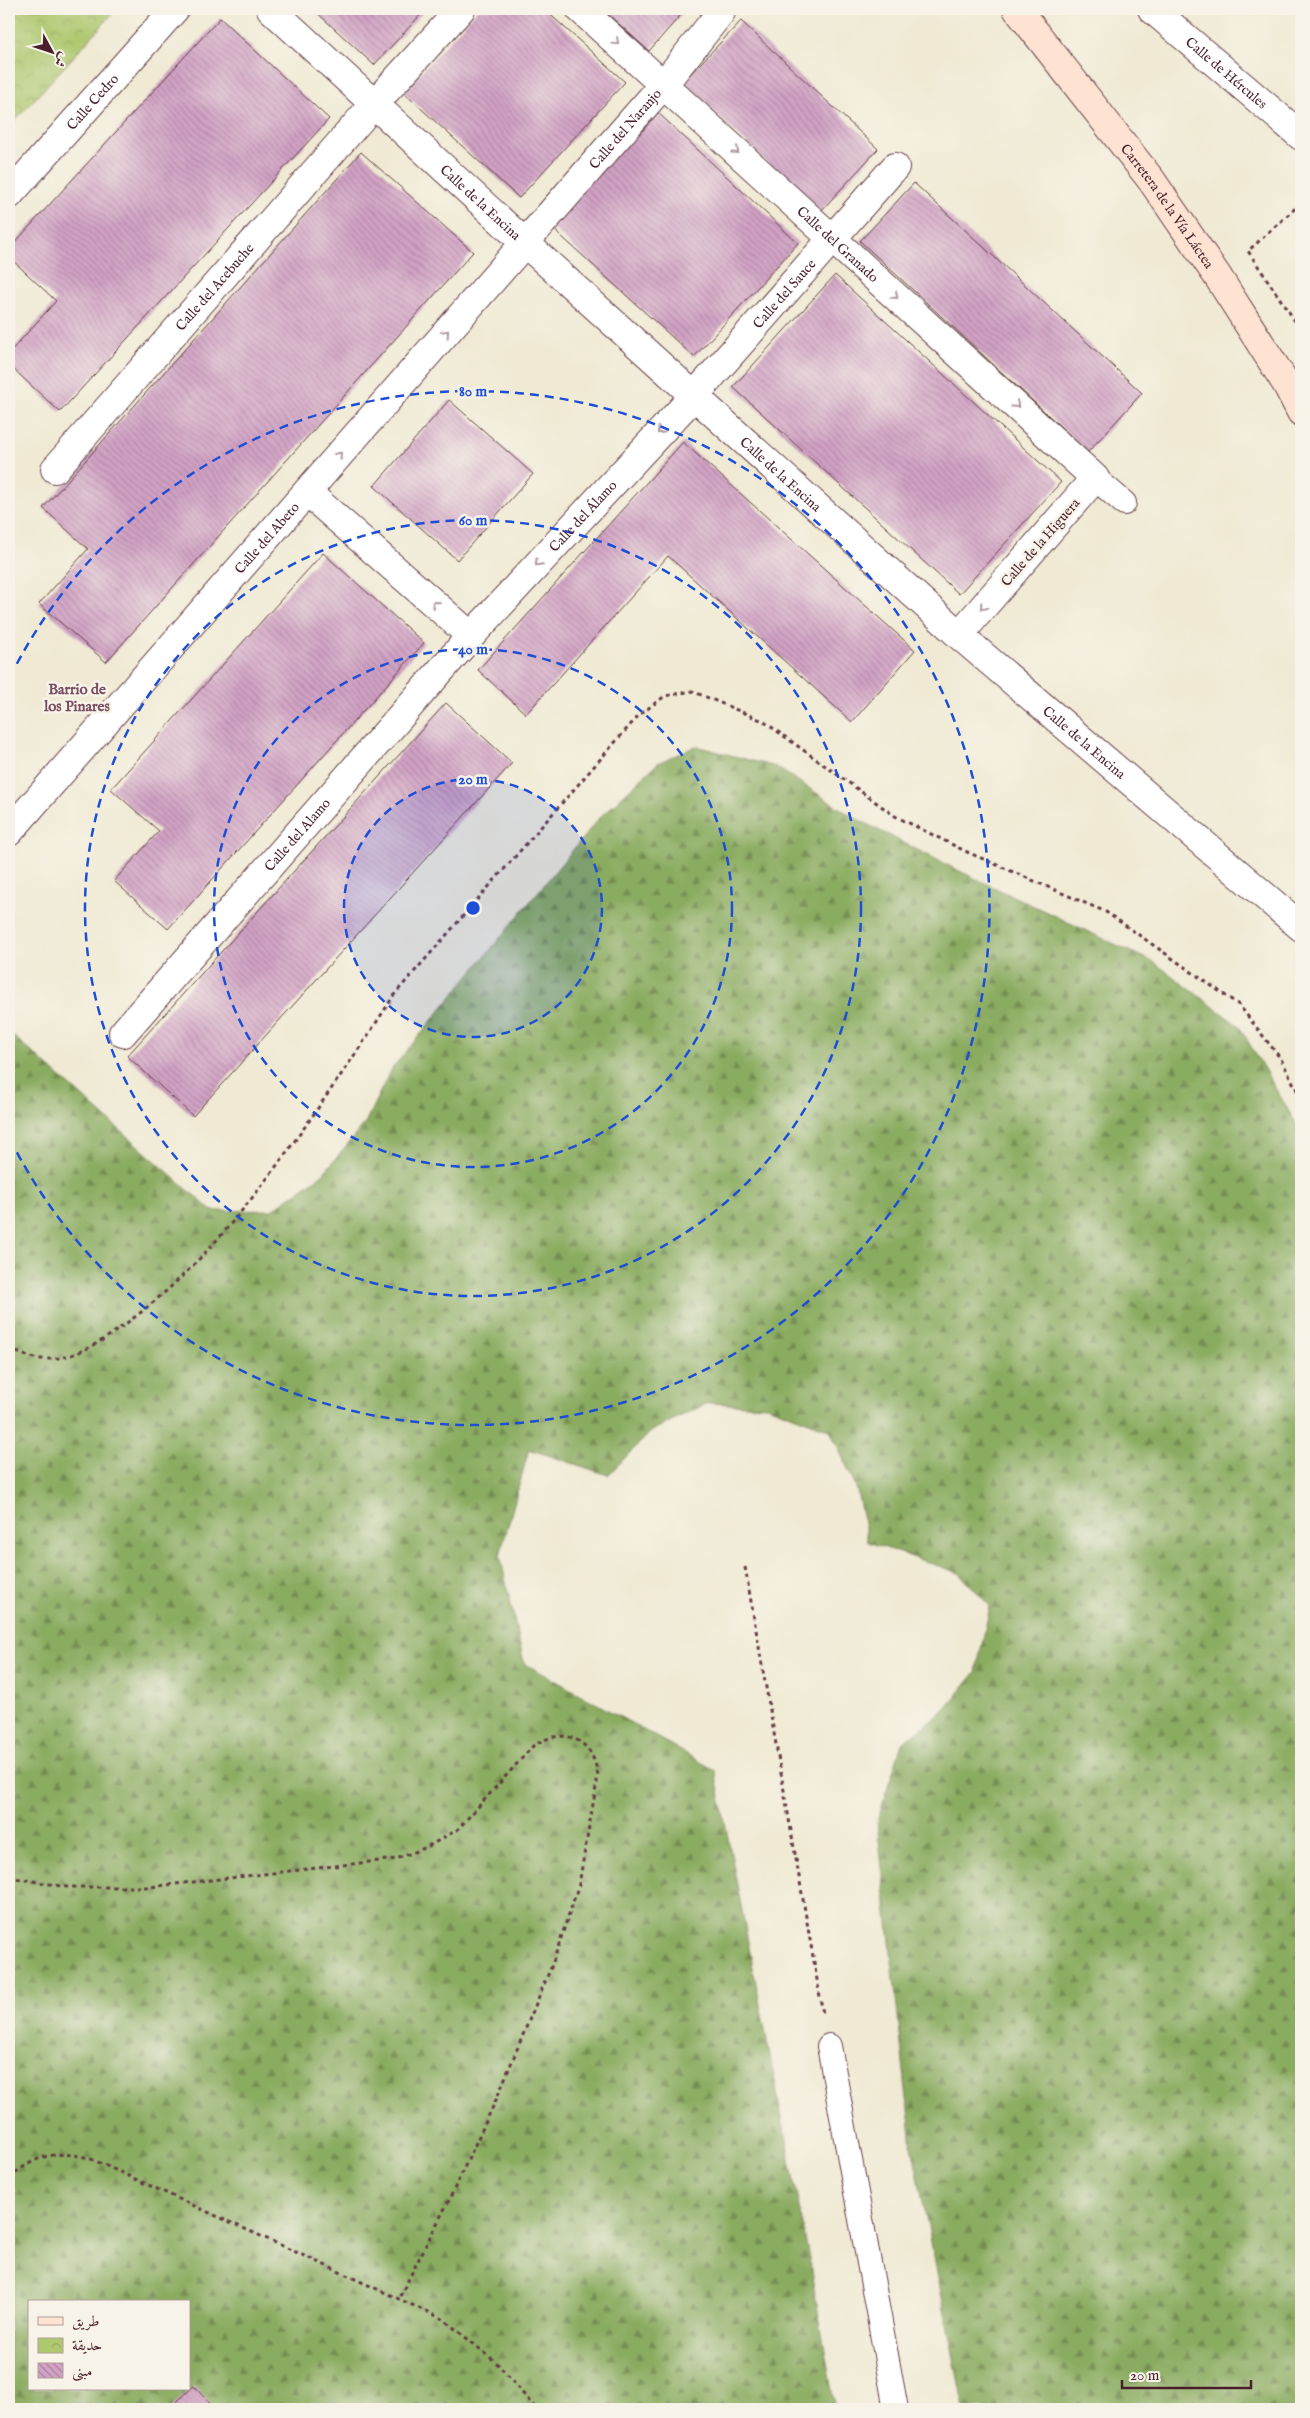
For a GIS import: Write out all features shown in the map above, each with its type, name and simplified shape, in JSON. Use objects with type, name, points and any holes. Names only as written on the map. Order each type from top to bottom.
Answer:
[{"type":"street","name":"Calle Cedro","points":[[9,195],[175,9]]},
{"type":"street","name":"Calle de la Encina","points":[[271,9],[524,242],[959,635],[1301,927]]},
{"type":"street","name":"Calle del Acebuche","points":[[55,469],[374,104],[461,9]]},
{"type":"street","name":"Calle del Granado","points":[[580,9],[1096,478]]},
{"type":"street","name":"Carretera de la Vía Láctea","points":[[1017,9],[1152,181],[1218,277],[1287,385],[1301,412]]},
{"type":"street","name":"Calle de Hércules","points":[[1152,9],[1301,136]]},
{"type":"street","name":"Calle del Naranjo","points":[[524,242],[663,84],[721,12]]},
{"type":"street","name":"Calle del Sauce","points":[[694,396],[895,167]]},
{"type":"street","name":"Calle del Abeto","points":[[9,832],[524,242]]},
{"type":"street","name":"Calle del Álamo","points":[[471,636],[694,396]]},
{"type":"street","name":"Calle de la Higuera","points":[[959,635],[1096,478]]},
{"type":"street","points":[[307,492],[471,636]]},
{"type":"street","name":"Calle del Alamo","points":[[123,1033],[471,636]]},
{"type":"lane","points":[[1096,478],[1124,503]]},
{"type":"lane","points":[[829,2046],[896,2409]]},
{"type":"path","points":[[1301,204],[1248,251],[1301,330]]},
{"type":"path","points":[[9,1349],[24,1356],[49,1359],[77,1352],[103,1341],[155,1303],[199,1261],[274,1170],[362,1045],[394,995],[639,715],[665,696],[692,691],[762,721],[895,816],[940,840],[1106,912],[1239,1005],[1281,1058],[1301,1098]]},
{"type":"path","points":[[744,1567],[829,2046]]},
{"type":"path","points":[[9,1877],[67,1888],[149,1886],[396,1859],[427,1846],[457,1830],[533,1746],[544,1739],[556,1736],[569,1737],[581,1742],[590,1751],[596,1762],[598,1776],[579,1884],[565,1930],[496,2100],[400,2298]]},
{"type":"path","points":[[9,2178],[30,2162],[49,2154],[70,2154],[89,2158],[443,2319],[496,2362],[536,2409]]},
{"type":"green space","points":[[9,9],[117,9],[9,127]]},
{"type":"green space","points":[[696,746],[776,767],[855,818],[951,867],[1155,963],[1239,1026],[1301,1132],[1301,2409],[964,2409],[912,2146],[877,1822],[902,1743],[944,1711],[976,1672],[990,1606],[959,1573],[868,1542],[856,1487],[830,1430],[767,1406],[708,1403],[653,1430],[608,1475],[529,1449],[500,1555],[524,1663],[715,1770],[810,2264],[835,2409],[9,2409],[9,1032],[212,1211],[272,1210],[323,1174],[365,1123],[390,1071],[600,817],[658,763]]},
{"type":"building","points":[[313,9],[426,9],[374,65]]},
{"type":"building","points":[[478,9],[544,9],[625,82],[519,198],[403,92]]},
{"type":"building","points":[[602,9],[686,9],[649,51]]},
{"type":"building","points":[[220,18],[329,119],[60,412],[9,365],[9,353],[56,301],[9,257],[9,249]]},
{"type":"building","points":[[741,21],[878,149],[820,212],[682,83]]},
{"type":"building","points":[[655,110],[798,243],[694,357],[549,225]]},
{"type":"building","points":[[361,152],[473,252],[106,662],[39,604],[88,549],[43,508]]},
{"type":"building","points":[[914,183],[1142,393],[1088,452],[860,241]]},
{"type":"building","points":[[835,275],[1061,482],[959,594],[733,387]]},
{"type":"building","points":[[449,400],[533,474],[457,560],[374,486]]},
{"type":"building","points":[[683,442],[915,650],[852,722],[668,556],[526,714],[478,670]]},
{"type":"building","points":[[323,553],[424,643],[168,929],[114,881],[159,831],[111,789]]},
{"type":"building","points":[[446,703],[512,763],[193,1116],[127,1056]]},
{"type":"building","points":[[194,2386],[215,2409],[169,2409]]},
{"type":"district","name":"Barrio de los Pinares","points":[[77,698]]}]
